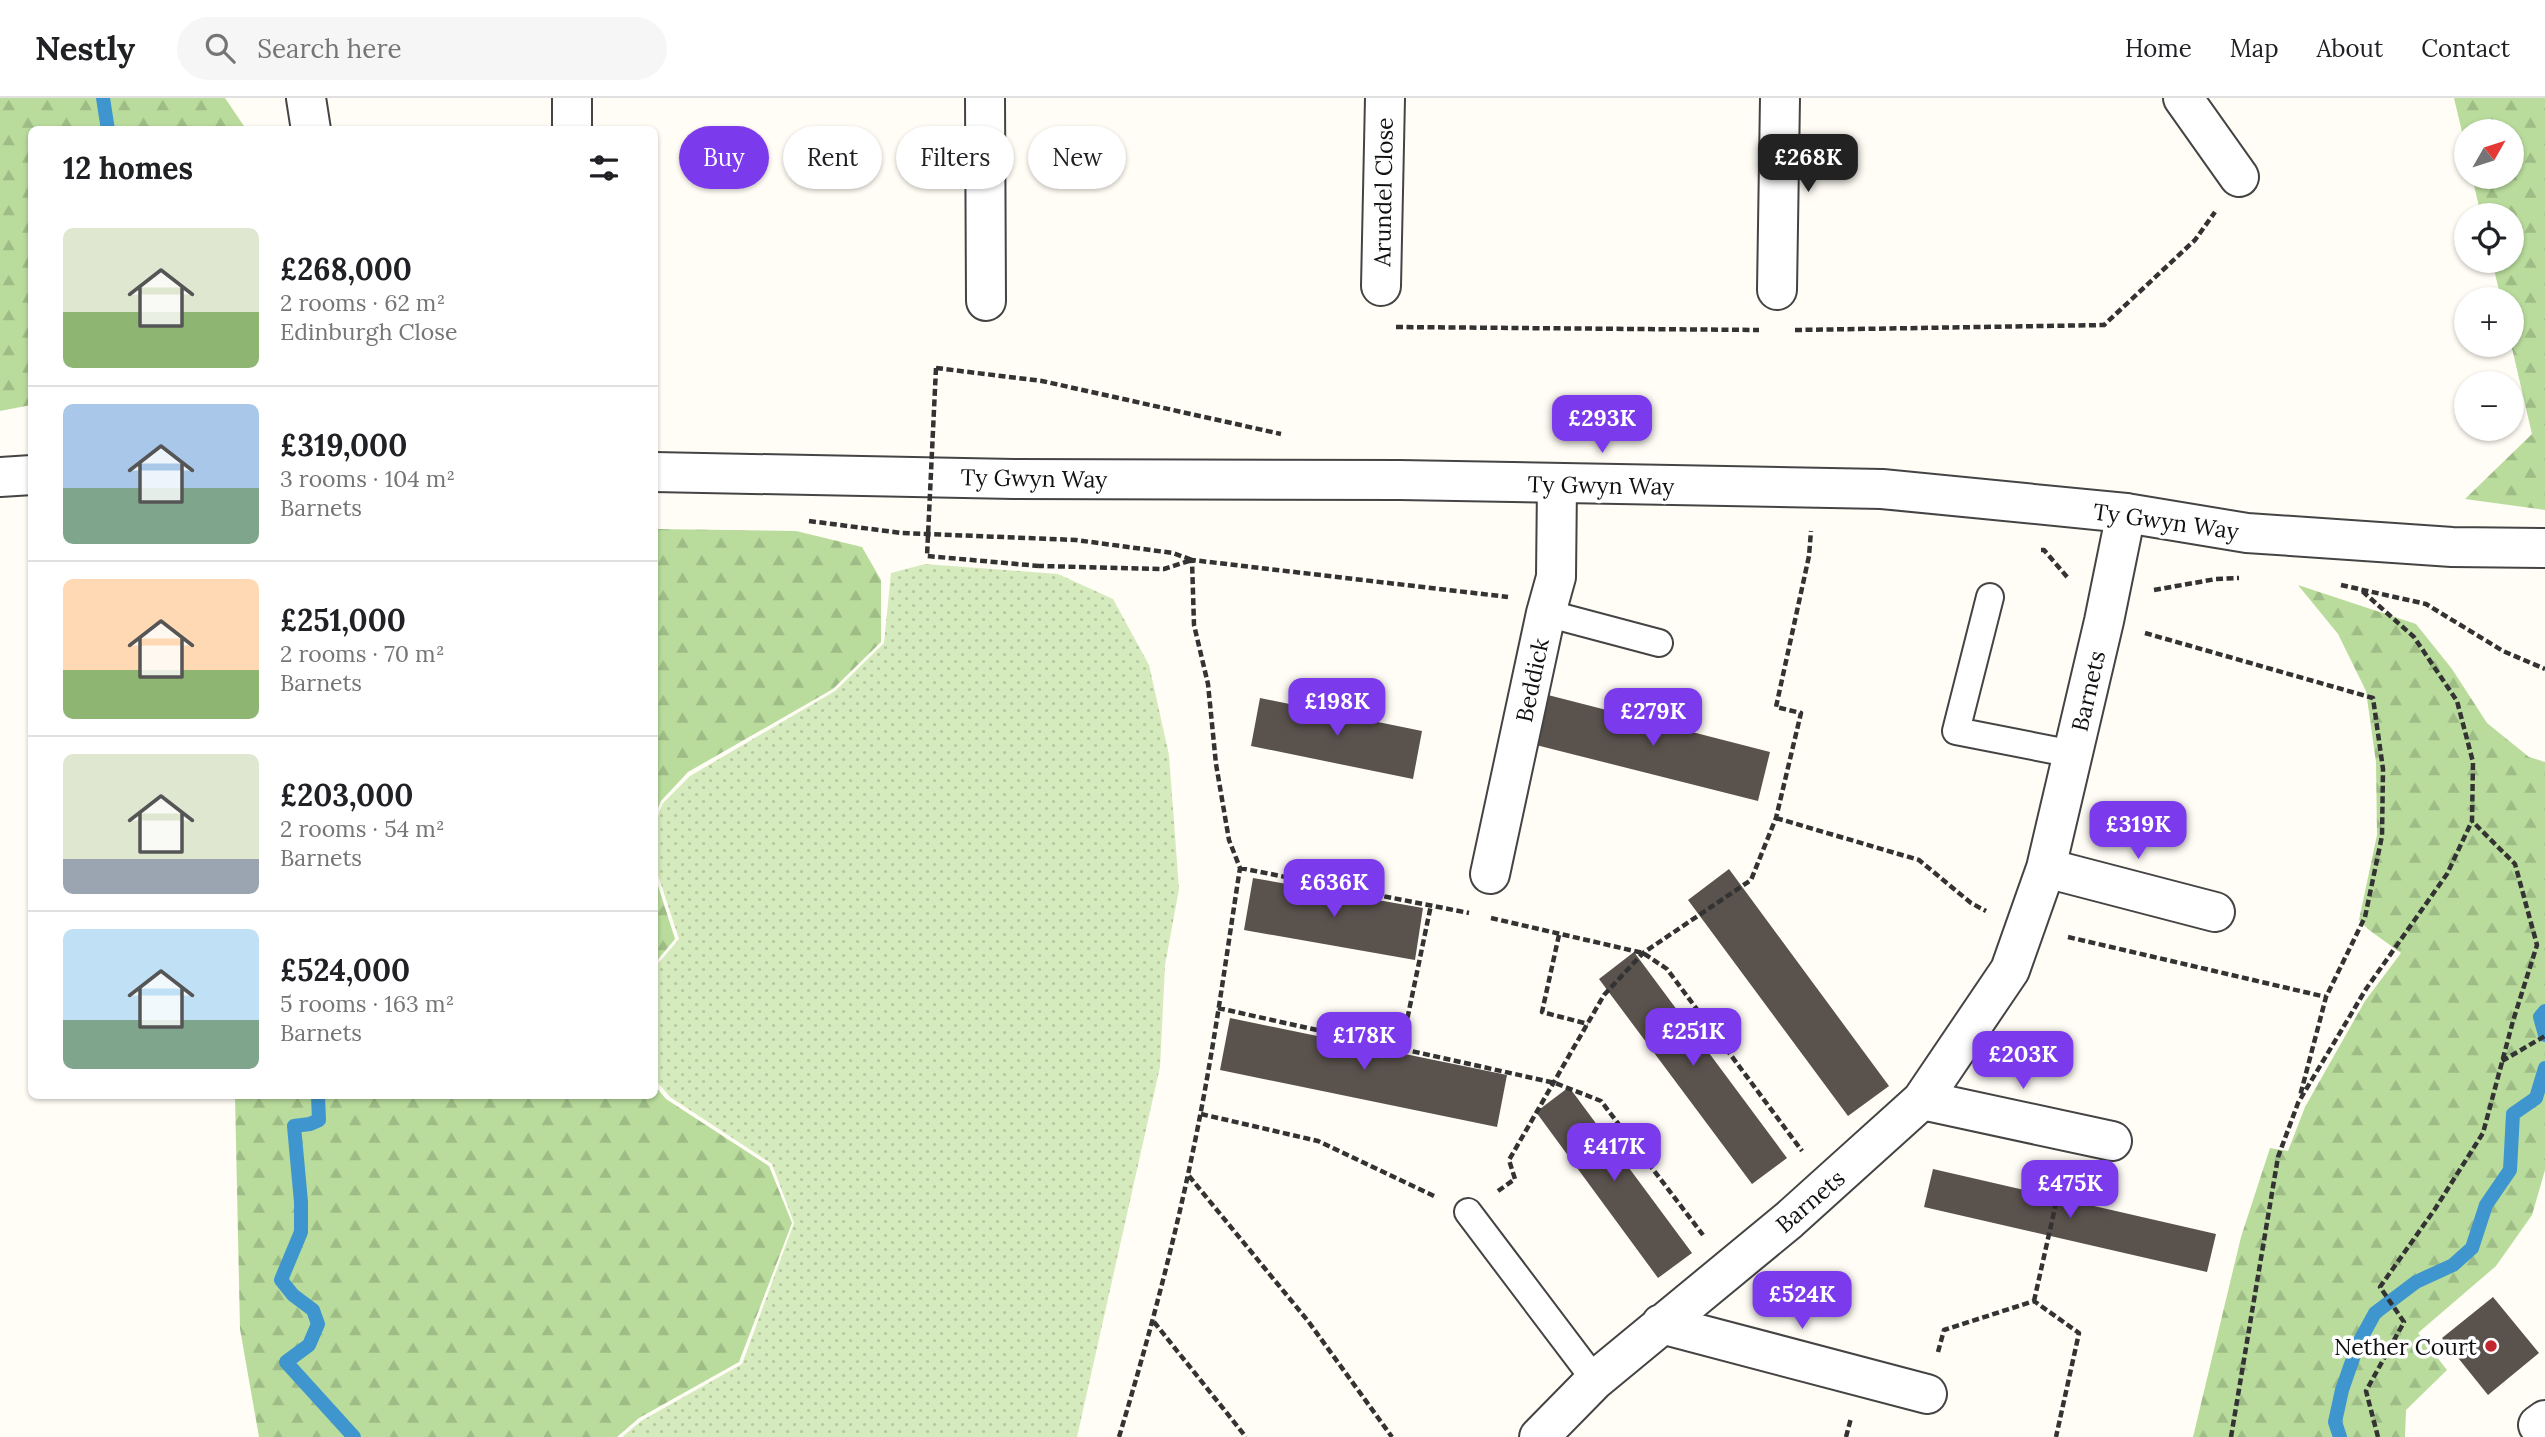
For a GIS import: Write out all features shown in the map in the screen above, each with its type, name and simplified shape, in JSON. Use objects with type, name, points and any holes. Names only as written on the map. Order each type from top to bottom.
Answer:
[{"type":"street","points":[[306,98],[310,126]]},
{"type":"street","points":[[572,98],[572,126]]},
{"type":"street","points":[[985,98],[986,301]]},
{"type":"street","name":"Arundel Close","points":[[1381,286],[1385,98]]},
{"type":"street","points":[[1777,290],[1780,98]]},
{"type":"street","points":[[2183,98],[2239,177]]},
{"type":"street","name":"Ty Gwyn Way","points":[[658,472],[1027,479],[1400,480],[1882,489],[2126,513],[2246,533],[2452,547],[2545,548]]},
{"type":"street","points":[[0,477],[28,475]]},
{"type":"street","name":"Beddick","points":[[1490,874],[1556,577],[1557,484]]},
{"type":"street","name":"Barnets","points":[[1539,1437],[1595,1380],[1827,1186],[1922,1100],[2010,970],[2046,868],[2126,513]]},
{"type":"street","points":[[2046,868],[2214,912]]},
{"type":"street","points":[[1922,1100],[2112,1141]]},
{"type":"street","points":[[1661,1324],[1927,1394]]},
{"type":"lane","points":[[1990,597],[1956,731],[2073,754]]},
{"type":"lane","points":[[1546,613],[1659,643]]},
{"type":"lane","points":[[1468,1212],[1595,1380]]},
{"type":"path","points":[[1794,330],[2104,325],[2195,240],[2239,177]]},
{"type":"path","points":[[1392,327],[1766,330]]},
{"type":"path","points":[[1192,560],[1164,569],[1038,566],[927,556],[936,368],[1042,380],[1281,434]]},
{"type":"path","points":[[808,520],[902,533],[1076,540],[1173,553],[1192,560],[1510,597],[1546,613]]},
{"type":"path","points":[[1201,1114],[1318,1141],[1468,1212],[1515,1179],[1509,1160],[1604,995],[1643,953],[1751,880],[1776,818],[1801,713],[1776,707],[1810,556],[1811,525]]},
{"type":"path","points":[[2030,548],[2044,550],[2073,583],[2106,610],[2373,698],[2383,769],[2382,836],[2365,917],[2326,997],[2298,1103],[2278,1157],[2231,1437]]},
{"type":"path","points":[[1119,1437],[1154,1321],[1188,1176],[1201,1114],[1240,868],[1229,840],[1216,764],[1208,684],[1194,625],[1192,560]]},
{"type":"path","points":[[2106,610],[2216,579],[2243,578]]},
{"type":"path","points":[[2336,584],[2426,604],[2503,651],[2545,669]]},
{"type":"path","points":[[2298,1103],[2366,989],[2448,874],[2472,821],[2473,762],[2457,701],[2414,637],[2360,590]]},
{"type":"path","points":[[2378,1437],[2366,1391],[2404,1322],[2380,1287],[2435,1209],[2483,1133],[2537,945],[2515,864],[2472,821]]},
{"type":"path","points":[[1240,868],[1469,913]]},
{"type":"path","points":[[1401,1049],[1431,905]]},
{"type":"path","points":[[1482,916],[1643,953],[1667,968],[1827,1186]]},
{"type":"path","points":[[1559,935],[1542,1012],[1588,1024]]},
{"type":"path","points":[[1218,1008],[1555,1083],[1601,1101],[1729,1269]]},
{"type":"path","points":[[2502,1062],[2545,1036]]},
{"type":"path","points":[[2034,1301],[2072,1133]]},
{"type":"path","points":[[1188,1176],[1308,1321],[1392,1437]]},
{"type":"path","points":[[1927,1394],[1944,1330],[2034,1301]]},
{"type":"path","points":[[2034,1301],[2079,1333],[2056,1437]]},
{"type":"path","points":[[1154,1321],[1246,1437]]},
{"type":"green space","points":[[0,98],[225,98],[244,126],[28,126],[28,406],[0,411]]},
{"type":"green space","points":[[2454,98],[2545,98],[2545,510],[2465,499],[2532,434],[2524,400],[2524,371],[2517,371],[2514,357],[2524,357],[2524,287],[2498,287],[2495,273],[2524,273],[2524,203],[2478,203],[2475,189],[2524,189],[2524,119],[2459,119]]},
{"type":"green space","points":[[658,529],[796,531],[862,547],[881,580],[881,642],[833,689],[688,772],[661,801],[658,808]]},
{"type":"green space","points":[[925,564],[1058,574],[1113,599],[1149,665],[1169,755],[1179,889],[1165,965],[1160,1067],[1077,1437],[622,1437],[641,1421],[742,1364],[794,1223],[772,1164],[670,1097],[658,1083],[658,964],[679,939],[658,875],[658,816],[663,803],[690,776],[835,691],[884,643],[891,573]]},
{"type":"green space","points":[[2298,585],[2416,624],[2452,669],[2487,723],[2529,757],[2545,762],[2545,1170],[2532,1215],[2496,1266],[2418,1333],[2447,1370],[2406,1410],[2405,1437],[2193,1437],[2241,1237],[2270,1148],[2288,1151],[2305,1107],[2365,1001],[2401,953],[2359,920],[2377,835],[2376,762],[2366,691],[2338,634]]},
{"type":"green space","points":[[658,885],[675,939],[658,959]]},
{"type":"green space","points":[[658,1090],[666,1099],[769,1166],[792,1223],[739,1362],[639,1418],[617,1437],[259,1437],[240,1329],[235,1099],[658,1099]]},
{"type":"building","points":[[1548,695],[1770,752],[1758,801],[1536,745]]},
{"type":"building","points":[[1260,698],[1422,731],[1413,779],[1251,746]]},
{"type":"building","points":[[1729,869],[1889,1086],[1848,1116],[1688,900]]},
{"type":"building","points":[[1253,878],[1423,908],[1415,960],[1244,930]]},
{"type":"building","points":[[1634,952],[1787,1158],[1752,1184],[1599,979]]},
{"type":"building","points":[[1230,1018],[1507,1075],[1497,1127],[1220,1070]]},
{"type":"building","points":[[1569,1087],[1692,1253],[1658,1278],[1536,1112]]},
{"type":"building","points":[[1933,1169],[2216,1234],[2207,1272],[1924,1207]]},
{"type":"building","name":"Nether Court","points":[[2493,1297],[2539,1353],[2488,1395],[2442,1338]]},
{"type":"waterway","points":[[103,98],[107,126]]},
{"type":"waterway","points":[[2545,1011],[2540,1017],[2545,1035]]},
{"type":"waterway","points":[[2340,1437],[2335,1422],[2342,1390],[2358,1344],[2375,1313],[2416,1282],[2453,1265],[2472,1248],[2486,1205],[2510,1170],[2513,1114],[2536,1098],[2545,1068]]},
{"type":"waterway","points":[[318,1099],[319,1120],[294,1126],[301,1232],[281,1280],[293,1295],[313,1310],[318,1324],[309,1345],[286,1362],[354,1437]]},
{"type":"place","name":"Nether Court","points":[[2491,1346]]}]
